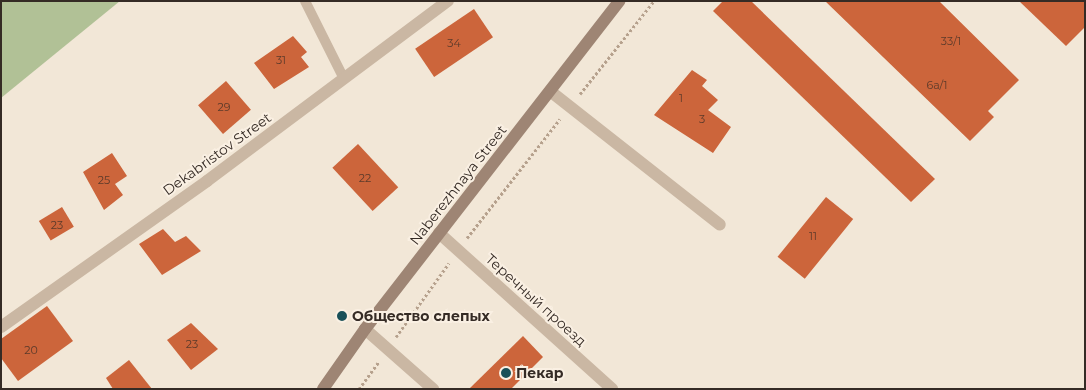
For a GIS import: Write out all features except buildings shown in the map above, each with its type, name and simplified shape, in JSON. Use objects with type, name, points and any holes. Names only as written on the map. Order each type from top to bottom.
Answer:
[{"type":"main road","name":"Naberezhnaya Street","points":[[323,389],[365,329],[619,1]]},
{"type":"street","name":"Dekabristov Street","points":[[1,326],[344,79],[448,1]]},
{"type":"street","points":[[550,91],[720,225]]},
{"type":"street","name":"Теречный проезд","points":[[440,233],[612,389]]},
{"type":"street","points":[[365,329],[433,389]]},
{"type":"lane","points":[[304,1],[344,79]]},
{"type":"path","points":[[575,100],[654,1]]},
{"type":"path","points":[[460,247],[563,115]]},
{"type":"path","points":[[359,389],[455,255]]},
{"type":"green space","points":[[1,1],[120,1],[1,98]]},
{"type":"place","name":"Общество слепых","points":[[342,316]]},
{"type":"place","name":"Пекар","points":[[506,373]]}]
